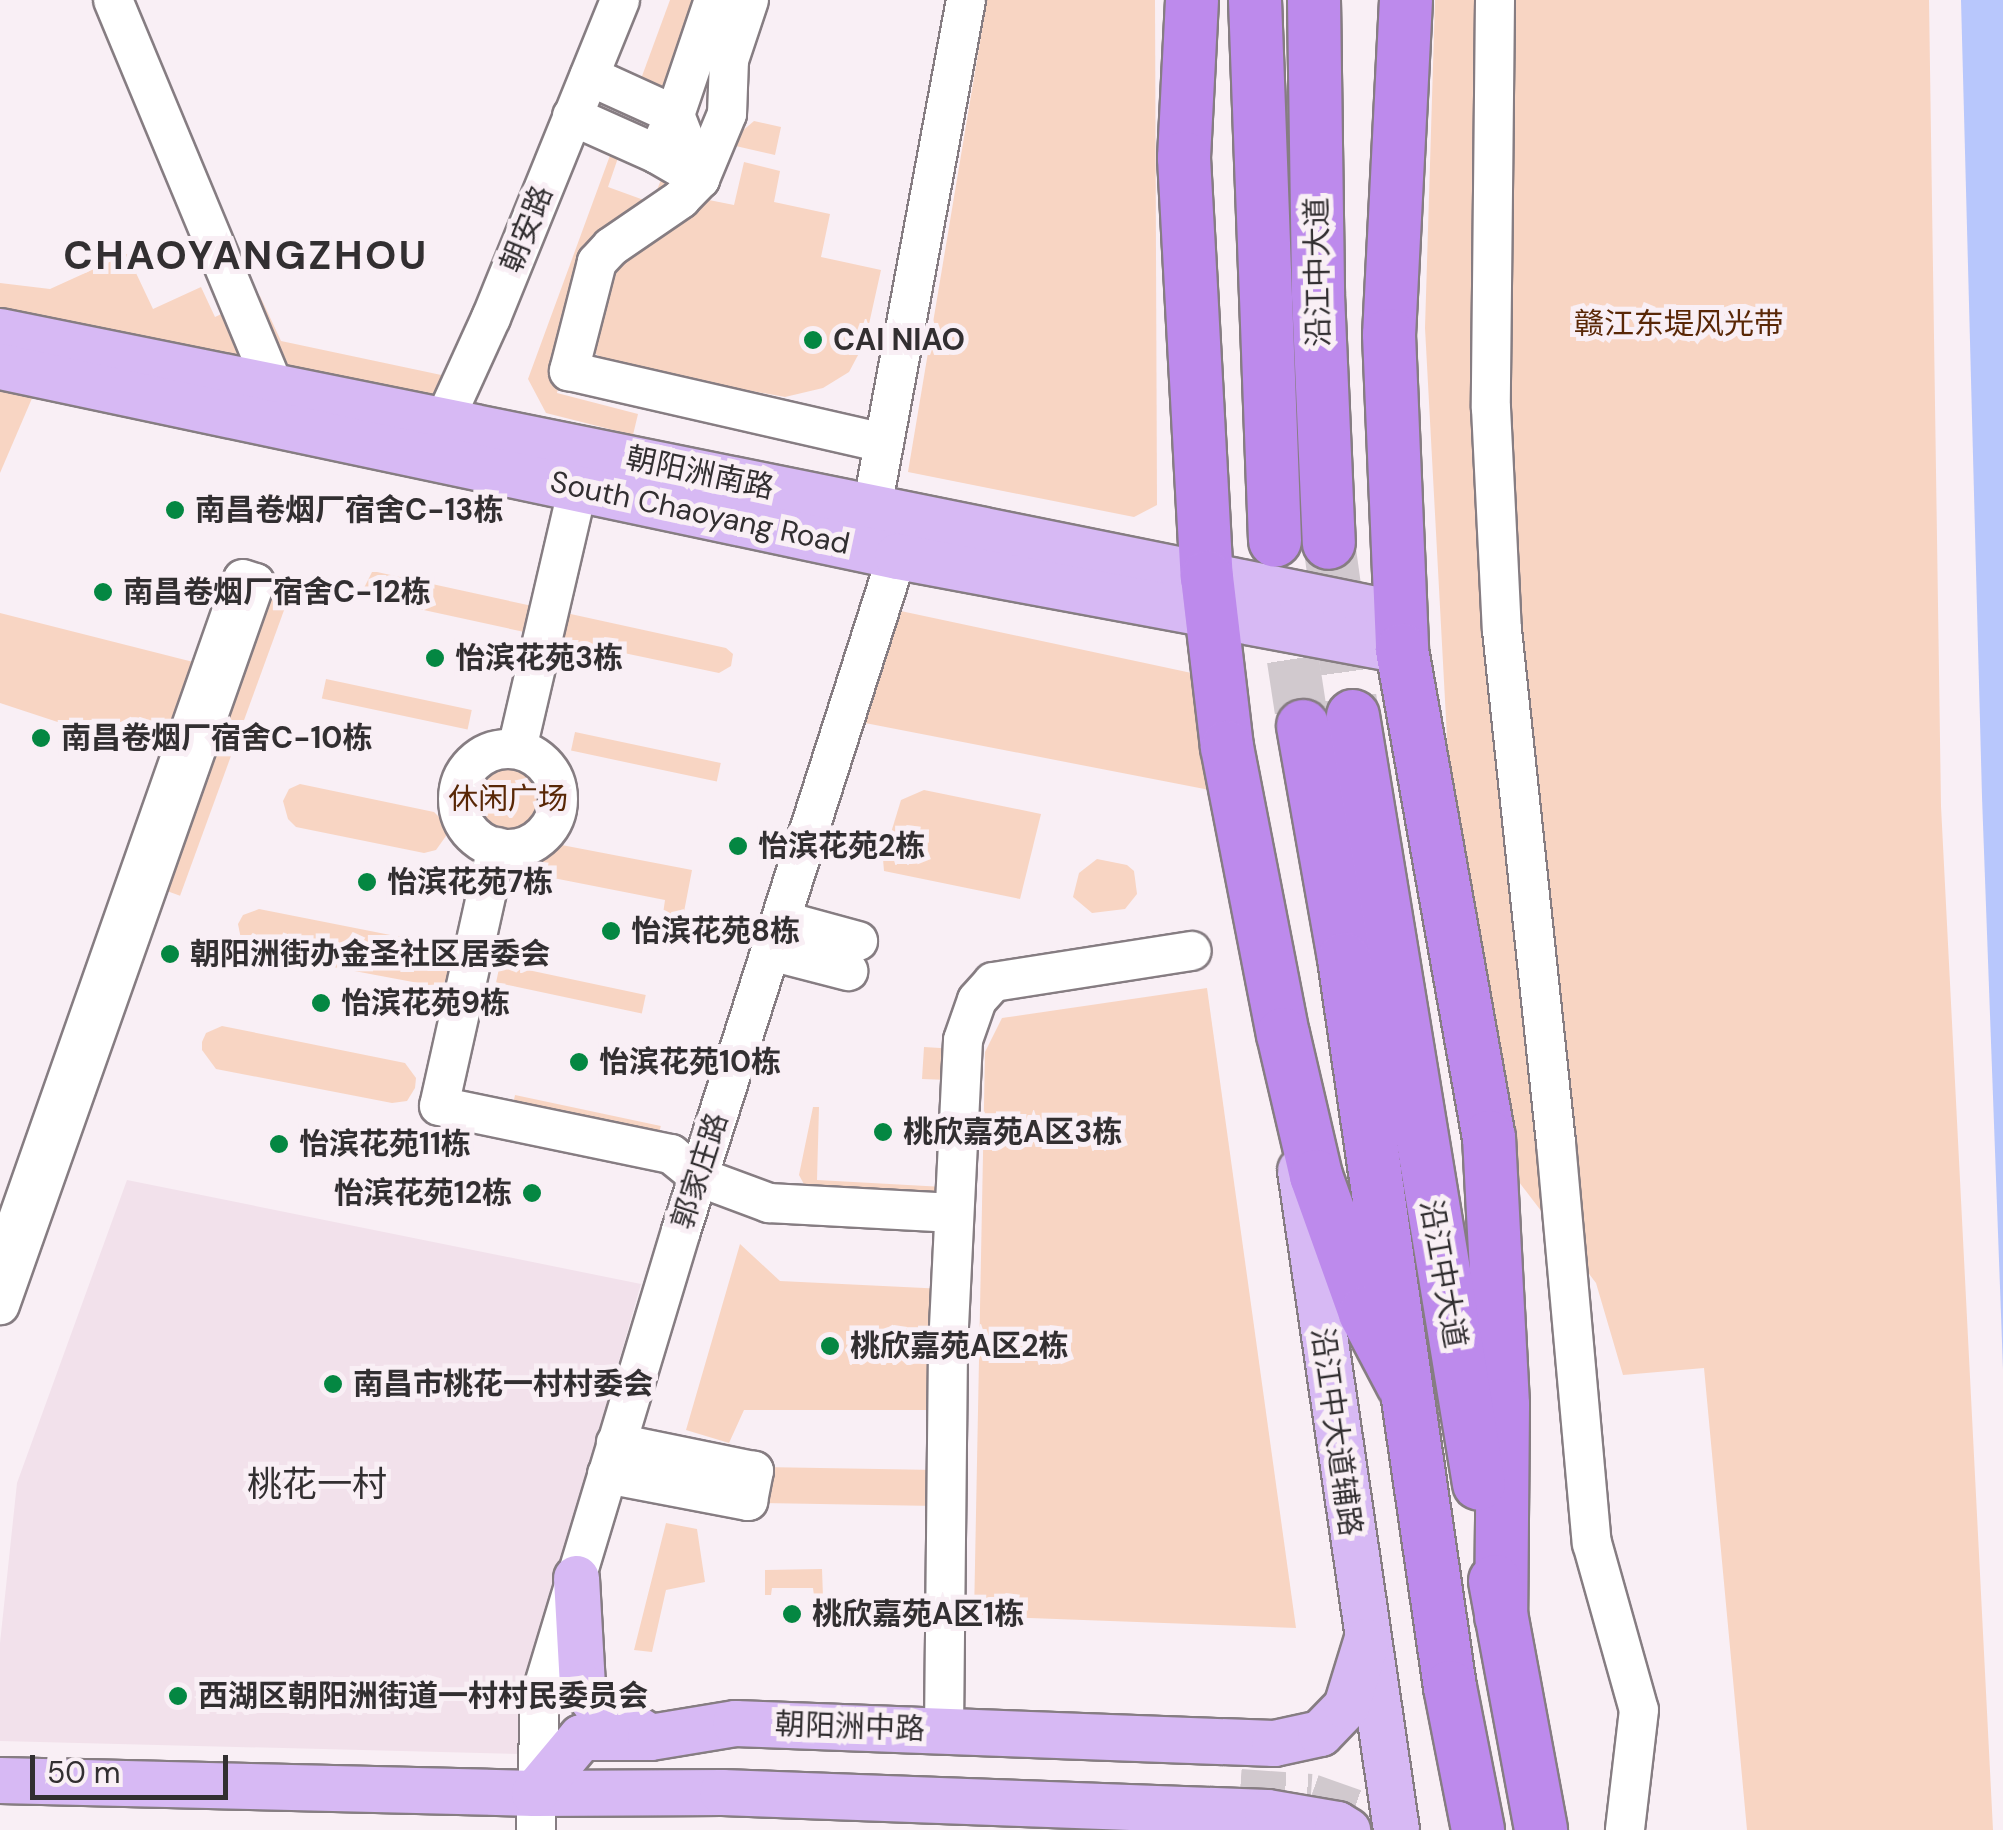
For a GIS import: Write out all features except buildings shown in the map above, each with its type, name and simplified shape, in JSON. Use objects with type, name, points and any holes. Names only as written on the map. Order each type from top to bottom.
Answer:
[{"type":"highway","points":[[1192,0],[1184,158],[1209,597],[1228,746],[1283,1034],[1333,1229],[1366,1313],[1403,1385]]},
{"type":"highway","name":"沿江中大道","points":[[1255,0],[1275,540]]},
{"type":"highway","name":"沿江中大道","points":[[1314,0],[1316,203],[1329,544]]},
{"type":"highway","points":[[1316,203],[1345,0]]},
{"type":"highway","points":[[1406,0],[1389,335],[1401,632],[1490,1137],[1503,1405],[1501,1617]]},
{"type":"highway","name":"沿江中大道","points":[[1478,1830],[1450,1687],[1403,1385],[1344,959],[1328,721],[1541,1830]]},
{"type":"highway","points":[[1450,1687],[1464,1830]]},
{"type":"main road","name":"朝阳洲南路","points":[[0,331],[274,386],[436,438],[872,508],[1209,597]]},
{"type":"main road","name":"South Chaoyang Road","points":[[0,366],[436,438],[578,487],[898,556],[1209,597],[1401,632]]},
{"type":"main road","name":"沿江中大道辅路","points":[[1283,1034],[1366,1642],[1396,1830]]},
{"type":"main road","points":[[576,1578],[582,1686],[596,1704],[650,1737],[728,1771],[1204,1799],[1337,1824],[1347,1830]]},
{"type":"main road","name":"朝阳洲中路","points":[[535,1811],[580,1737],[650,1737],[735,1723],[1274,1742],[1320,1733],[1346,1706],[1366,1642]]},
{"type":"main road","name":"朝阳洲中路","points":[[1194,1740],[1227,1748],[1238,1755],[1245,1770],[1246,1789],[1240,1799],[1204,1799]]},
{"type":"main road","points":[[0,1780],[535,1811],[722,1792],[975,1816],[1204,1799]]},
{"type":"street","points":[[113,0],[274,386]]},
{"type":"street","name":"朝安路","points":[[436,438],[620,0]]},
{"type":"street","points":[[657,154],[675,115],[714,0]]},
{"type":"street","points":[[748,0],[729,60],[727,114],[700,179],[682,199],[611,247],[597,262],[568,372],[884,442]]},
{"type":"street","points":[[872,508],[966,0]]},
{"type":"street","points":[[1496,0],[1491,408],[1502,630],[1558,1162],[1592,1543],[1639,1710],[1625,1830]]},
{"type":"street","points":[[589,76],[675,115],[700,179]]},
{"type":"street","points":[[572,116],[657,154],[700,179]]},
{"type":"street","points":[[517,750],[578,487]]},
{"type":"street","name":"郭家庄路","points":[[535,1811],[540,1698],[698,1177],[898,556]]},
{"type":"street","points":[[0,1270],[243,579],[254,583],[0,1305]]},
{"type":"street","points":[[500,749],[517,750],[546,766],[554,779],[556,811],[538,838],[524,846],[498,847],[477,838],[465,826],[458,794],[471,764],[500,749]]},
{"type":"street","points":[[498,847],[439,1106],[672,1154],[698,1177],[769,1202],[954,1213]]},
{"type":"street","points":[[776,936],[853,956]]},
{"type":"street","points":[[944,1730],[954,1213],[963,1040],[977,1000],[993,982],[1192,951]]},
{"type":"street","points":[[0,1780],[0,1796]]},
{"type":"shaded area","name":"南昌市桃花一村村委会","points":[[127,1180],[641,1284],[525,1689],[522,1754],[0,1741],[0,1643],[17,1483]]},
{"type":"green space","points":[[670,0],[696,0],[658,98],[638,87]]},
{"type":"green space","points":[[987,0],[1155,0],[1157,505],[1134,517],[908,472]]},
{"type":"green space","name":"赣江东堤风光带","points":[[1435,0],[1929,0],[1941,806],[1993,1830],[1747,1830],[1704,1368],[1623,1375],[1596,1283],[1519,1182],[1450,793],[1425,328]]},
{"type":"green space","points":[[754,121],[781,127],[775,155],[727,144]]},
{"type":"green space","points":[[612,150],[620,152],[608,187],[652,203],[664,172],[670,179],[668,192],[592,254],[557,393],[638,414],[633,435],[546,413],[528,379]]},
{"type":"green space","points":[[744,162],[780,171],[774,202],[830,214],[821,257],[881,270],[865,342],[849,372],[823,388],[785,397],[609,365],[596,354],[590,335],[603,262],[704,199],[734,205]]},
{"type":"green space","points":[[127,254],[153,309],[201,287],[215,317],[260,296],[281,341],[446,376],[439,410],[0,317],[0,283],[50,289]]},
{"type":"green space","points":[[0,390],[33,396],[0,473]]},
{"type":"green space","points":[[372,572],[537,607],[529,633],[373,599],[364,588]]},
{"type":"green space","points":[[262,583],[290,593],[180,896],[152,886]]},
{"type":"green space","points":[[896,610],[1201,675],[1220,792],[865,723]]},
{"type":"green space","points":[[0,613],[205,665],[173,760],[0,703]]},
{"type":"green space","points":[[566,613],[726,648],[733,654],[731,666],[719,673],[562,640]]},
{"type":"green space","points":[[326,679],[472,710],[468,730],[322,699]]},
{"type":"green space","points":[[575,732],[721,763],[717,782],[571,751]]},
{"type":"green space","name":"休闲广场","points":[[508,759],[523,762],[536,771],[545,784],[545,814],[536,827],[523,836],[508,839],[493,836],[480,827],[471,814],[468,799],[471,784],[480,771],[493,762]]},
{"type":"green space","points":[[300,784],[434,812],[446,824],[446,836],[436,850],[424,853],[296,827],[288,819],[283,801],[289,789]]},
{"type":"green space","points":[[924,790],[1041,814],[1020,899],[884,871],[883,859],[901,800]]},
{"type":"green space","points":[[546,842],[692,870],[683,917],[663,914],[665,900],[538,875],[529,861],[538,844]]},
{"type":"green space","points":[[1097,859],[1127,865],[1134,871],[1137,894],[1125,909],[1092,913],[1073,897],[1079,873]]},
{"type":"green space","points":[[259,909],[441,945],[452,960],[452,971],[443,984],[429,985],[252,952],[241,939],[238,924],[243,915]]},
{"type":"green space","points":[[500,964],[646,995],[642,1014],[496,983]]},
{"type":"green space","points":[[1207,988],[1296,1628],[974,1616],[985,1052],[1002,1018]]},
{"type":"green space","points":[[222,1026],[405,1063],[416,1078],[415,1088],[407,1101],[392,1103],[216,1069],[202,1050],[202,1042],[206,1033]]},
{"type":"green space","points":[[924,1047],[956,1049],[948,1198],[806,1188],[799,1175],[813,1107],[819,1107],[817,1180],[944,1187],[948,1080],[922,1079]]},
{"type":"green space","points":[[515,1095],[661,1126],[657,1145],[511,1114]]},
{"type":"green space","points":[[740,1244],[780,1281],[945,1289],[944,1410],[744,1410],[729,1443],[686,1430]]},
{"type":"green space","points":[[760,1467],[937,1470],[936,1506],[759,1503]]},
{"type":"green space","points":[[666,1523],[697,1529],[705,1582],[666,1590],[652,1652],[634,1650]]},
{"type":"green space","points":[[822,1569],[823,1597],[814,1596],[813,1588],[772,1588],[771,1595],[765,1595],[765,1570]]},
{"type":"water","points":[[1961,0],[2003,0],[2003,1369],[1982,797]]},
{"type":"tunnel","points":[[1329,543],[1353,716]]},
{"type":"tunnel","points":[[1281,582],[1303,726]]},
{"type":"tunnel","points":[[1240,1791],[1311,1796],[1407,1830]]},
{"type":"place","name":"CAI NIAO","points":[[813,340]]},
{"type":"place","name":"南昌卷烟厂宿舍C-13栋","points":[[175,510]]},
{"type":"place","name":"南昌卷烟厂宿舍C-12栋","points":[[103,592]]},
{"type":"place","name":"怡滨花苑3栋","points":[[435,658]]},
{"type":"place","name":"南昌卷烟厂宿舍C-10栋","points":[[41,738]]},
{"type":"place","name":"怡滨花苑2栋","points":[[738,846]]},
{"type":"place","name":"怡滨花苑7栋","points":[[367,882]]},
{"type":"place","name":"怡滨花苑8栋","points":[[611,931]]},
{"type":"place","name":"朝阳洲街办金圣社区居委会","points":[[170,954]]},
{"type":"place","name":"怡滨花苑9栋","points":[[321,1003]]},
{"type":"place","name":"怡滨花苑10栋","points":[[579,1062]]},
{"type":"place","name":"桃欣嘉苑A区3栋","points":[[883,1132]]},
{"type":"place","name":"怡滨花苑11栋","points":[[279,1144]]},
{"type":"place","name":"怡滨花苑12栋","points":[[532,1193]]},
{"type":"place","name":"桃欣嘉苑A区2栋","points":[[830,1346]]},
{"type":"place","name":"南昌市桃花一村村委会","points":[[333,1384]]},
{"type":"place","name":"桃欣嘉苑A区1栋","points":[[792,1614]]},
{"type":"place","name":"西湖区朝阳洲街道一村村民委员会","points":[[178,1696]]},
{"type":"district","name":"CHAOYANGZHOU","points":[[246,255]]},
{"type":"district","name":"桃花一村","points":[[317,1484]]}]
